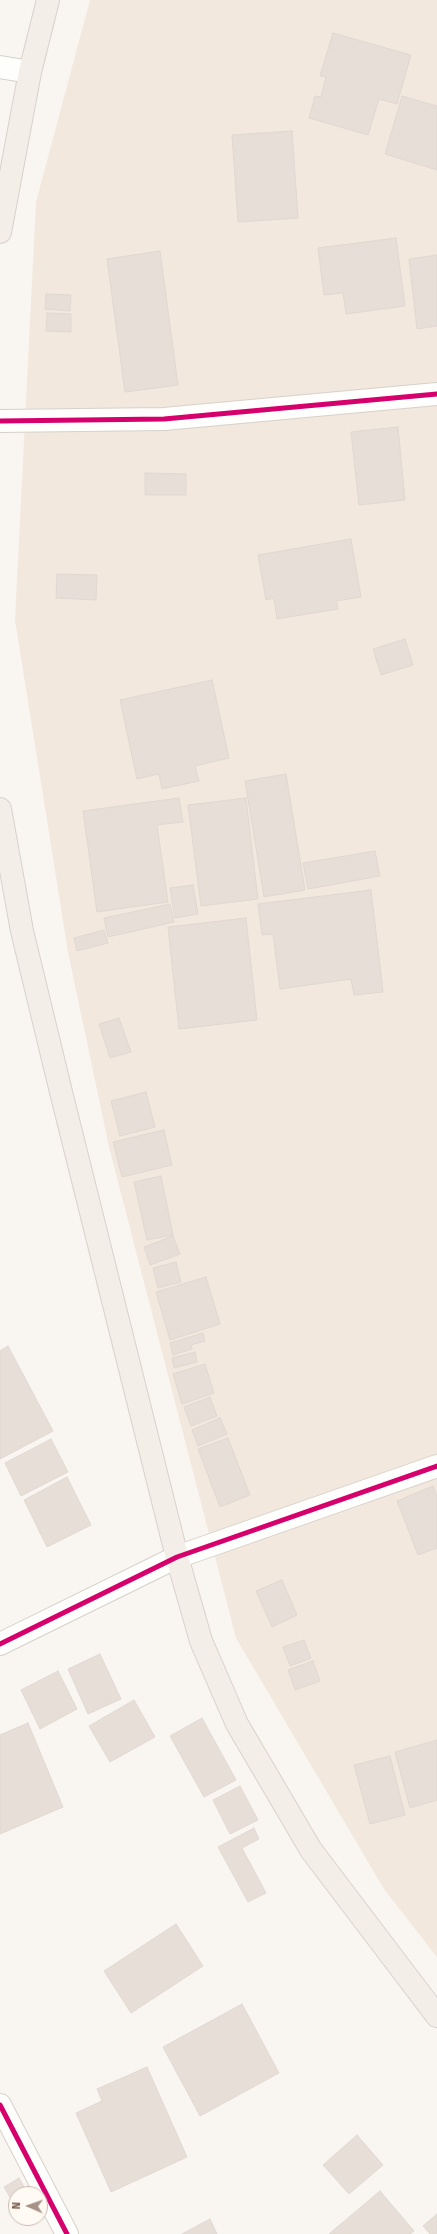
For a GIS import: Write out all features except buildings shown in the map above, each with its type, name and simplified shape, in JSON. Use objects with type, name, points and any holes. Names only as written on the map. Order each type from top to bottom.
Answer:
[{"type":"main road","points":[[0,232],[30,72],[48,0]]},
{"type":"main road","points":[[0,809],[22,931],[178,1557],[201,1641],[237,1724],[311,1850],[437,2016]]},
{"type":"street","points":[[0,67],[30,72]]},
{"type":"street","points":[[0,421],[164,419],[437,394]]},
{"type":"street","points":[[0,1644],[178,1557],[437,1466]]},
{"type":"street","points":[[0,2104],[67,2234]]},
{"type":"shaded area","points":[[90,0],[437,0],[437,1957],[384,1889],[236,1638],[109,1147],[68,952],[15,620],[36,202]]},
{"type":"cycle path","points":[[0,421],[164,419],[437,394]]},
{"type":"cycle path","points":[[0,1644],[177,1557],[437,1466]]},
{"type":"cycle path","points":[[0,2105],[67,2234]]}]
